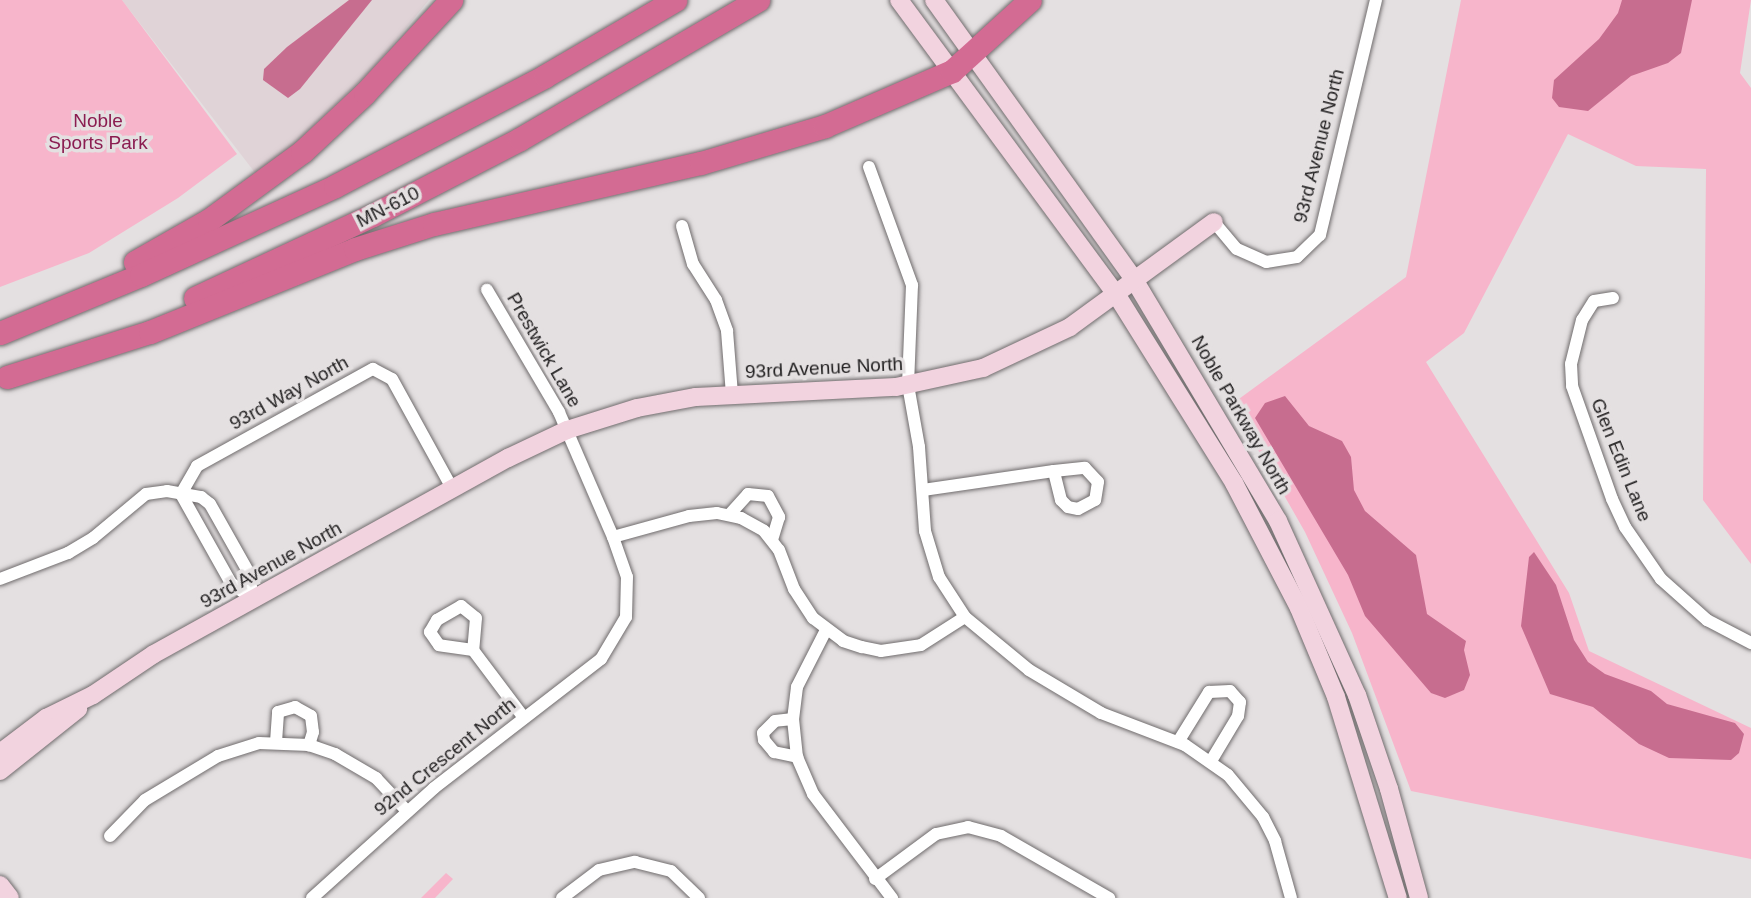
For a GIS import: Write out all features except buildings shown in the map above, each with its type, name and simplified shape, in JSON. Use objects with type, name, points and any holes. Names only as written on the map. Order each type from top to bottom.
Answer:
[{"type":"highway","points":[[339,116],[433,0]]},
{"type":"highway","points":[[0,326],[106,278],[209,220],[274,175],[339,116],[451,0]]},
{"type":"highway","points":[[0,333],[152,270],[347,180],[545,76],[675,0]]},
{"type":"highway","name":"MN-610","points":[[4,378],[177,306],[373,215],[606,91],[758,0]]},
{"type":"highway","points":[[4,378],[150,332],[396,235],[773,144],[862,112],[952,71],[974,55],[1030,0]]},
{"type":"main road","name":"Noble Parkway North","points":[[899,0],[1116,294],[1209,439],[1299,608],[1357,754],[1398,898]]},
{"type":"main road","name":"Noble Parkway North","points":[[934,0],[1135,281],[1238,449],[1320,607],[1375,745],[1419,898]]},
{"type":"main road","name":"93rd Avenue North","points":[[0,771],[93,695],[154,654],[452,488],[567,430],[637,408],[732,394],[908,385],[983,368],[1025,351],[1116,294],[1214,222]]},
{"type":"main road","name":"93rd Avenue North","points":[[0,753],[46,718],[93,695]]},
{"type":"street","name":"93rd Avenue North","points":[[1214,222],[1237,249],[1266,262],[1297,257],[1320,234],[1376,0]]},
{"type":"street","points":[[869,167],[908,264],[912,285],[908,385],[930,554],[965,617],[1064,693],[1178,742],[1211,761],[1248,795],[1263,817],[1275,841],[1291,898]]},
{"type":"street","points":[[682,226],[694,264],[716,300],[727,331],[732,394]]},
{"type":"street","name":"Prestwick Lane","points":[[487,289],[567,430],[613,537],[628,597],[626,617],[607,652]]},
{"type":"street","name":"Glen Edin Lane","points":[[1613,298],[1594,301],[1581,320],[1570,364],[1572,386],[1612,499],[1628,531],[1661,579],[1707,620],[1751,643]]},
{"type":"street","name":"93rd Way North","points":[[181,494],[197,466],[373,369],[392,379],[452,488]]},
{"type":"street","points":[[923,490],[1054,471]]},
{"type":"street","points":[[0,579],[93,538],[146,494],[181,494],[201,497],[210,504],[250,575],[252,599]]},
{"type":"street","points":[[181,494],[232,583],[252,599]]},
{"type":"street","points":[[730,514],[748,494],[768,496],[779,517],[772,540]]},
{"type":"street","points":[[613,537],[660,521],[730,514],[772,540],[803,604],[827,630],[862,647],[902,650],[939,637],[965,617]]},
{"type":"street","points":[[827,630],[806,663],[793,719],[797,757],[813,794],[892,898]]},
{"type":"street","points":[[473,650],[524,718]]},
{"type":"street","name":"92nd Crescent North","points":[[312,898],[407,811],[607,652]]},
{"type":"street","points":[[1178,742],[1209,692],[1230,691],[1240,709],[1211,761]]},
{"type":"street","points":[[276,742],[278,712],[295,706],[311,716],[313,732],[309,745]]},
{"type":"street","points":[[793,719],[775,721],[764,733],[764,740],[774,752],[797,757]]},
{"type":"street","points":[[110,836],[145,800],[197,767],[241,747],[276,742],[309,745],[357,765],[407,811]]},
{"type":"street","points":[[875,878],[936,834],[968,827],[1001,836],[1109,898]]},
{"type":"street","points":[[562,898],[599,870],[635,862],[671,871],[699,898]]},
{"type":"shaded area","points":[[122,0],[429,0],[374,67],[259,178]]},
{"type":"shaded area","points":[[349,0],[372,0],[300,89],[288,98],[263,80],[264,69],[287,47]]},
{"type":"shaded area","points":[[1622,0],[1692,0],[1681,53],[1668,63],[1631,76],[1588,111],[1559,107],[1552,98],[1554,80],[1599,39],[1618,13]]},
{"type":"shaded area","points":[[1285,396],[1309,426],[1342,441],[1351,457],[1354,490],[1365,511],[1416,555],[1427,614],[1466,641],[1464,650],[1470,675],[1464,690],[1445,698],[1431,693],[1365,616],[1348,575],[1255,418],[1265,403]]},
{"type":"shaded area","points":[[1534,552],[1556,585],[1574,640],[1588,662],[1605,674],[1651,691],[1667,704],[1735,723],[1744,734],[1739,753],[1731,760],[1669,758],[1639,744],[1593,707],[1550,694],[1521,626],[1529,557]]},
{"type":"green space","name":"Noble Sports Park","points":[[0,0],[122,0],[237,154],[178,198],[89,253],[0,287]]},
{"type":"green space","points":[[1461,0],[1751,0],[1740,73],[1751,88],[1751,564],[1703,500],[1706,169],[1636,166],[1568,134],[1464,333],[1426,362],[1569,593],[1589,651],[1751,728],[1751,859],[1411,791],[1352,633],[1305,532],[1232,404],[1406,277]]},
{"type":"green space","points":[[446,873],[453,879],[435,898],[421,898]]}]
